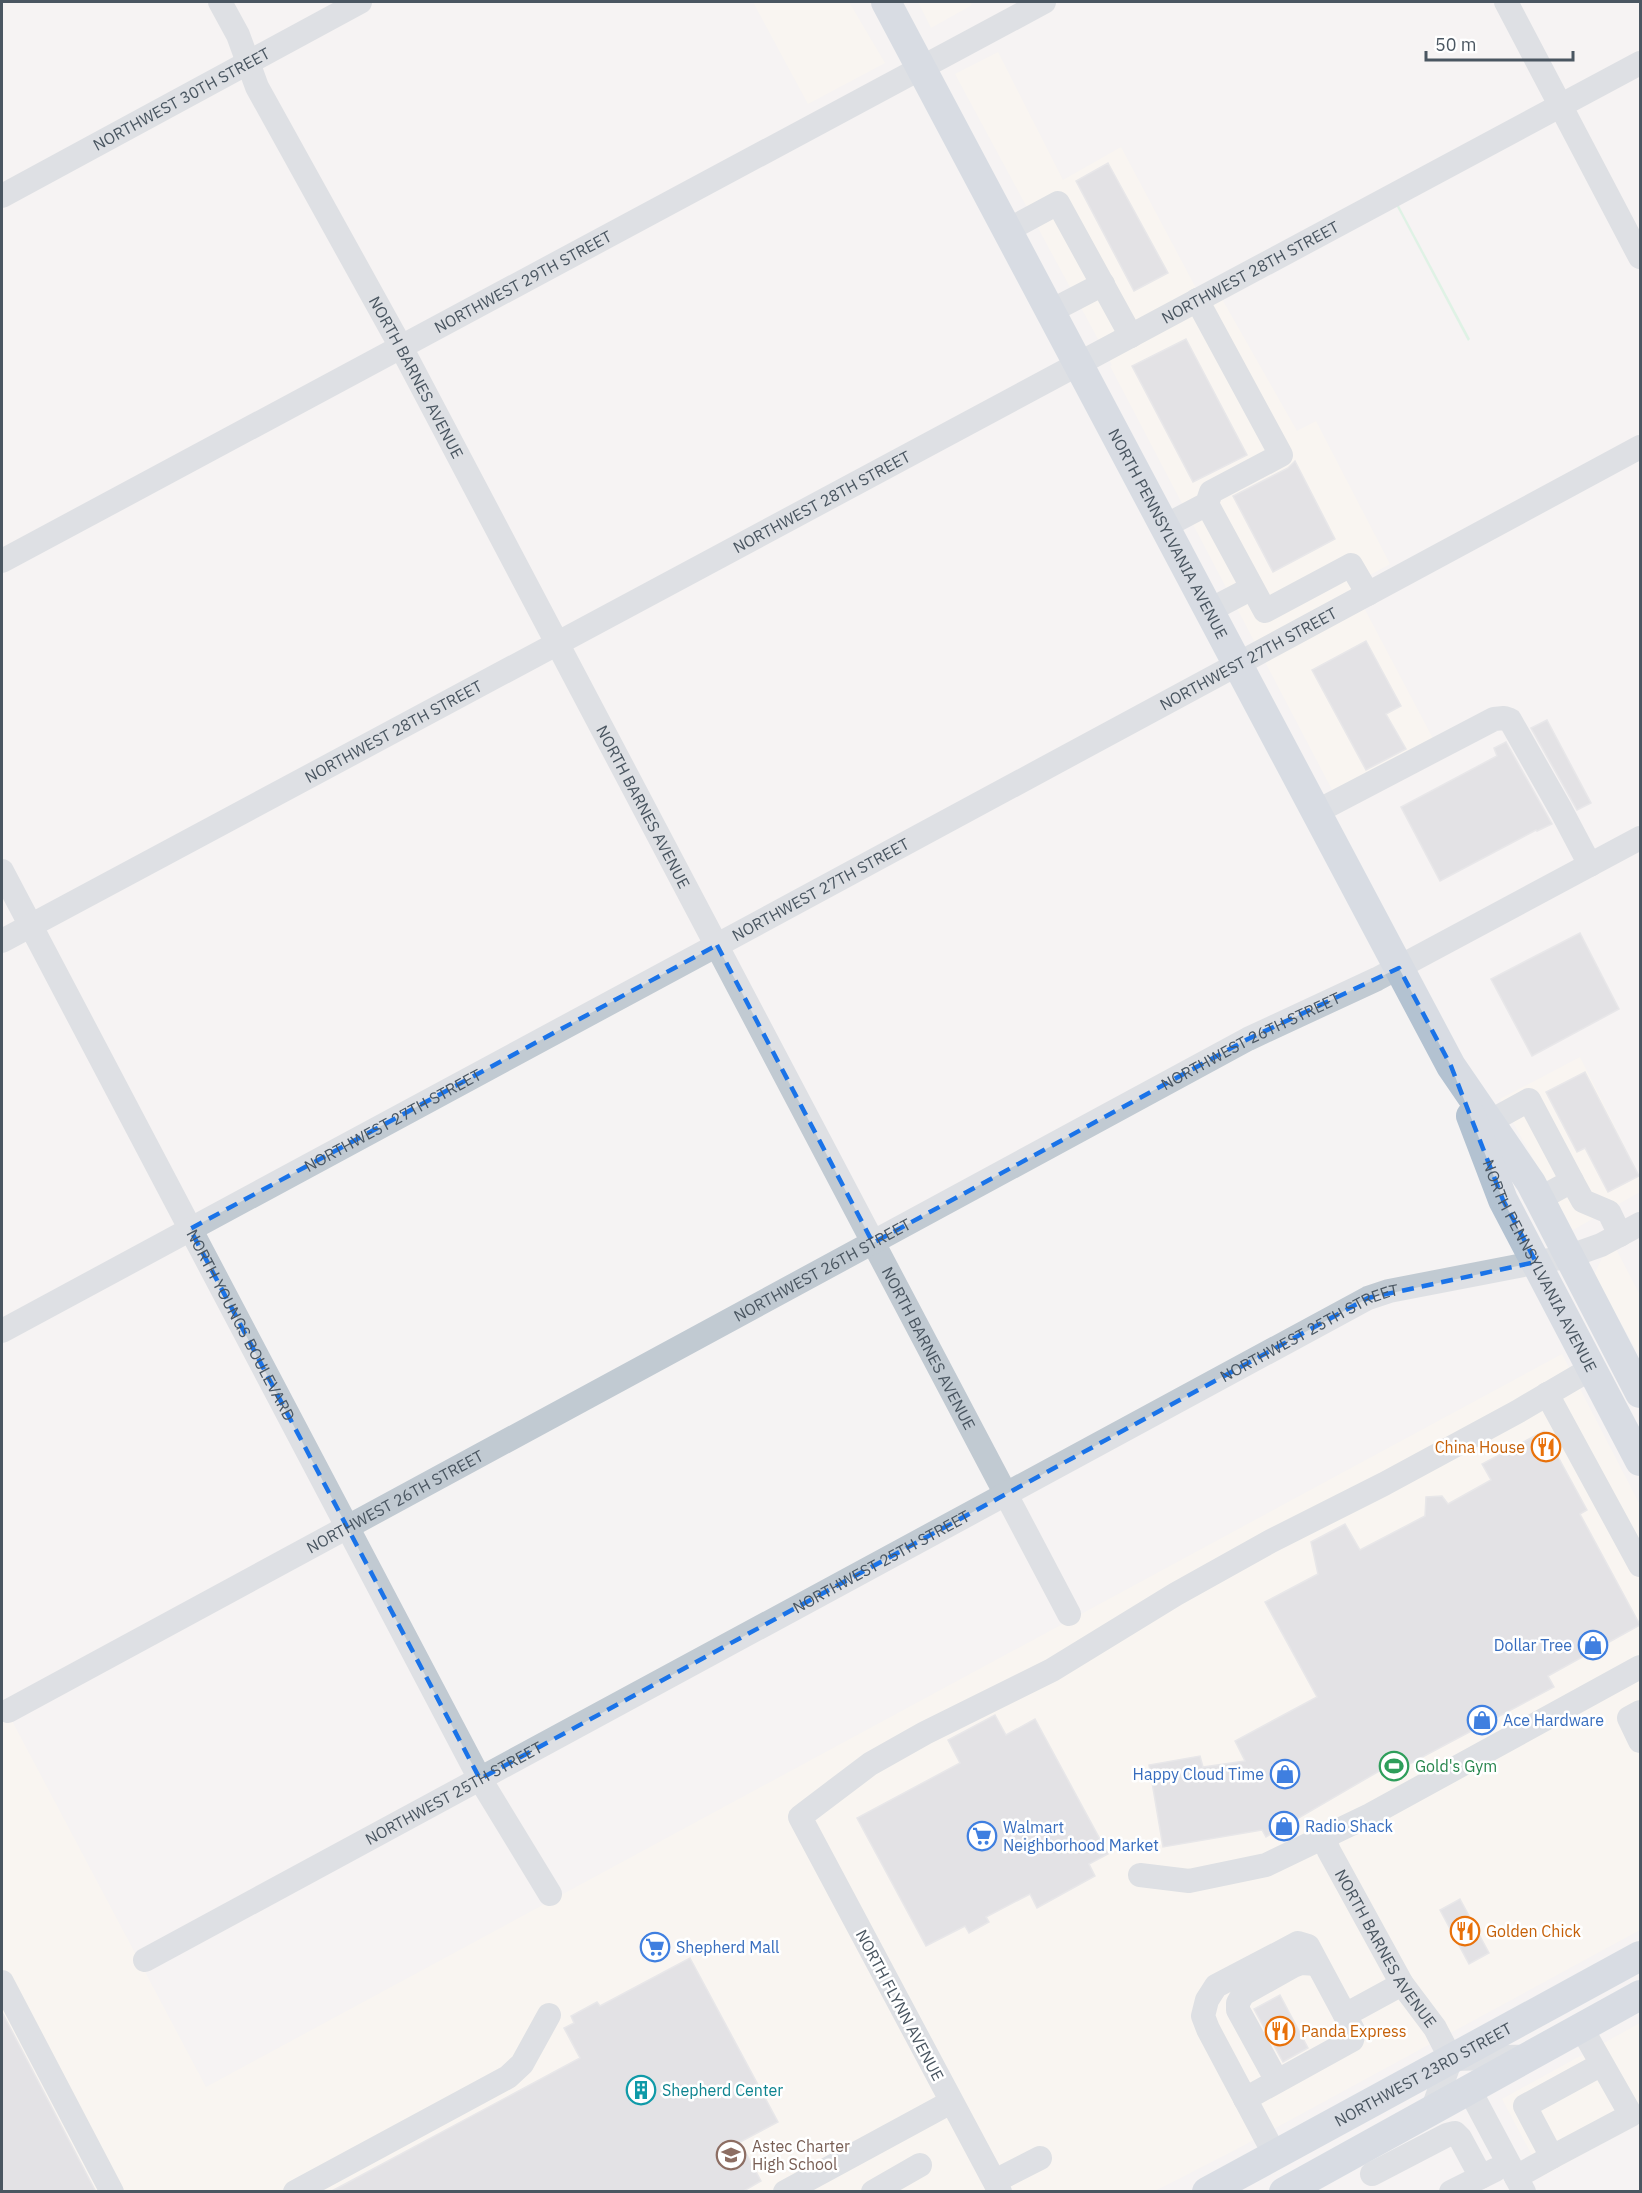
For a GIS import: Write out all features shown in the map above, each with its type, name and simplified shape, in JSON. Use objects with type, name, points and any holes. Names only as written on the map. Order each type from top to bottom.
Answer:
[{"type":"main road","name":"NORTH PENNSYLVANIA AVENUE","points":[[886,2],[1451,1066],[1531,1183],[1637,1386]]},
{"type":"main road","name":"NORTH PENNSYLVANIA AVENUE","points":[[1451,1066],[1503,1200],[1641,1461]]},
{"type":"main road","points":[[1599,1381],[1637,1386]]},
{"type":"main road","name":"NORTHWEST 23RD STREET","points":[[1207,2192],[1641,1956]]},
{"type":"main road","name":"NORTHWEST 23RD STREET","points":[[1295,2186],[1370,2172],[1432,2108],[1641,1995]]},
{"type":"main road","points":[[1281,2151],[1295,2186]]},
{"type":"street","name":"NORTH BARNES AVENUE","points":[[220,2],[238,35],[257,87],[401,347],[1069,1614]]},
{"type":"street","name":"NORTHWEST 30TH STREET","points":[[2,195],[360,2]]},
{"type":"street","name":"NORTHWEST 29TH STREET","points":[[2,561],[1044,2]]},
{"type":"street","points":[[1506,2],[1641,257]]},
{"type":"street","name":"NORTHWEST 28TH STREET","points":[[2,941],[1641,63]]},
{"type":"street","points":[[1008,230],[1058,203],[1131,336]]},
{"type":"street","points":[[1051,311],[1103,284]]},
{"type":"street","points":[[1165,526],[1207,504],[1211,492],[1281,455],[1197,300]]},
{"type":"street","name":"NORTHWEST 27TH STREET","points":[[2,1331],[1641,447]]},
{"type":"street","points":[[1207,504],[1265,611],[1352,565],[1368,594]]},
{"type":"street","points":[[1210,610],[1252,588]]},
{"type":"street","points":[[1316,812],[1494,719],[1504,718],[1510,720],[1590,865]]},
{"type":"street","name":"NORTHWEST 26TH STREET","points":[[8,1711],[1248,1040],[1399,968],[1641,838]]},
{"type":"street","name":"NORTH YOUNGS BOULEVARD","points":[[2,871],[480,1779],[550,1894]]},
{"type":"street","points":[[1489,1122],[1529,1100],[1583,1201],[1609,1212],[1630,1230]]},
{"type":"street","points":[[1539,1199],[1572,1181]]},
{"type":"street","name":"NORTHWEST 25TH STREET","points":[[145,1960],[1368,1298],[1389,1291],[1569,1256],[1601,1245],[1630,1230]]},
{"type":"street","points":[[1599,1381],[1547,1394],[1641,1564]]},
{"type":"street","name":"NORTH FLYNN AVENUE","points":[[998,2186],[800,1817],[870,1764],[925,1733],[1052,1670],[1176,1594],[1384,1484],[1547,1394]]},
{"type":"street","points":[[1140,1875],[1189,1881],[1266,1865],[1370,1815],[1641,1667]]},
{"type":"street","points":[[1611,1684],[1635,1715],[1641,1741]]},
{"type":"street","name":"NORTH BARNES AVENUE","points":[[1323,1837],[1402,1984],[1435,2028],[1451,2059]]},
{"type":"street","points":[[1245,2099],[1352,2040],[1354,2032],[1308,1946],[1298,1943],[1216,1986],[1207,2000],[1203,2016],[1245,2099],[1281,2151]]},
{"type":"street","points":[[1277,2081],[1238,2010],[1238,2003],[1243,1994],[1293,1966],[1301,1963],[1317,1964]]},
{"type":"street","points":[[2,1982],[112,2192]]},
{"type":"street","points":[[1345,2015],[1402,1984]]},
{"type":"street","points":[[295,2192],[508,2077],[522,2064],[549,2015]]},
{"type":"street","points":[[1451,2192],[1481,2177],[1516,2177],[1631,2115],[1581,2027]]},
{"type":"street","points":[[1432,2108],[1451,2059],[1481,2059],[1496,2056],[1527,2057]]},
{"type":"street","points":[[1551,2157],[1525,2106],[1602,2064]]},
{"type":"street","points":[[1469,2089],[1516,2177]]},
{"type":"street","points":[[785,2192],[951,2102]]},
{"type":"street","points":[[1370,2172],[1455,2133],[1481,2177]]},
{"type":"street","points":[[998,2186],[1040,2158]]},
{"type":"street","points":[[873,2192],[920,2165]]},
{"type":"highlighted area","points":[[717,945],[873,1243],[1248,1039],[1399,968],[1451,1066],[1503,1200],[1536,1262],[1368,1298],[480,1779],[190,1229]]},
{"type":"shaded area","points":[[753,2],[849,2],[885,63],[808,104]]},
{"type":"shaded area","points":[[918,2],[970,2],[972,5],[931,28]]},
{"type":"shaded area","points":[[998,52],[1063,180],[1121,147],[1206,307],[1222,299],[1297,431],[1316,421],[1390,564],[1352,585],[1439,750],[1339,803],[1110,366],[1112,365],[955,74]]},
{"type":"shaded area","points":[[1580,1057],[1640,1177],[1640,1192],[1573,1230],[1500,1099]]},
{"type":"shaded area","points":[[1616,1249],[1640,1295],[1640,1357],[1594,1275],[1602,1258]]},
{"type":"shaded area","points":[[1562,1354],[1640,1505],[1640,1930],[1237,2149],[1155,2191],[2,2191],[2,1702],[206,2087]]},
{"type":"shaded area","points":[[1640,2023],[1640,2123],[1543,2176],[1502,2099]]},
{"type":"green space","points":[[1398,204],[1470,339],[1468,341],[1396,205]]},
{"type":"building","points":[[1108,163],[1168,273],[1134,291],[1076,181]]},
{"type":"building","points":[[1186,339],[1247,455],[1193,482],[1132,366]]},
{"type":"building","points":[[1295,461],[1335,539],[1273,572],[1233,496],[1288,468]]},
{"type":"building","points":[[1366,641],[1401,706],[1386,714],[1406,749],[1366,770],[1312,670]]},
{"type":"building","points":[[1547,720],[1591,803],[1577,810],[1531,728]]},
{"type":"building","points":[[1506,742],[1552,824],[1536,830],[1440,881],[1401,807],[1497,756],[1494,748]]},
{"type":"building","points":[[1580,933],[1619,1009],[1532,1056],[1491,979]]},
{"type":"building","points":[[1585,1072],[1639,1176],[1608,1192],[1585,1148],[1577,1152],[1546,1092]]},
{"type":"building","points":[[1544,1431],[1587,1510],[1580,1514],[1640,1625],[1548,1676],[1554,1687],[1385,1777],[1381,1770],[1266,1837],[1262,1830],[1163,1847],[1149,1765],[1200,1756],[1203,1767],[1245,1761],[1235,1741],[1317,1697],[1265,1602],[1318,1574],[1311,1542],[1345,1524],[1360,1550],[1425,1516],[1426,1497],[1442,1496],[1448,1504],[1491,1480],[1482,1464]]},
{"type":"building","name":"Walmart Neighborhood Market","points":[[995,1715],[1006,1735],[1035,1719],[1108,1854],[1089,1864],[1095,1876],[1037,1908],[1030,1894],[986,1917],[989,1922],[969,1933],[965,1926],[926,1946],[857,1818],[960,1763],[948,1740]]},
{"type":"building","name":"Golden Chick","points":[[1460,1899],[1489,1953],[1469,1964],[1440,1910]]},
{"type":"building","name":"Shepherd Center","points":[[690,1958],[778,2122],[740,2142],[761,2181],[742,2192],[330,2192],[580,2058],[564,2028],[574,2023],[571,2016],[597,2002],[600,2006]]},
{"type":"building","name":"Panda Express","points":[[1280,1995],[1308,2048],[1283,2062],[1254,2009]]},
{"type":"building","points":[[2,2012],[96,2192],[2,2192]]},
{"type":"place","name":"China House","points":[[1546,1447]]},
{"type":"place","name":"Dollar Tree","points":[[1593,1645]]},
{"type":"place","name":"Ace Hardware","points":[[1482,1720]]},
{"type":"place","name":"Gold's Gym","points":[[1394,1766]]},
{"type":"place","name":"Happy Cloud Time","points":[[1285,1774]]},
{"type":"place","name":"Radio Shack","points":[[1284,1826]]},
{"type":"place","name":"Walmart Neighborhood Market","points":[[982,1836]]},
{"type":"place","name":"Golden Chick","points":[[1465,1931]]},
{"type":"place","name":"Shepherd Mall","points":[[655,1947]]},
{"type":"place","name":"Panda Express","points":[[1280,2031]]},
{"type":"place","name":"Shepherd Center","points":[[641,2090]]},
{"type":"place","name":"Astec Charter High School","points":[[731,2155]]}]
